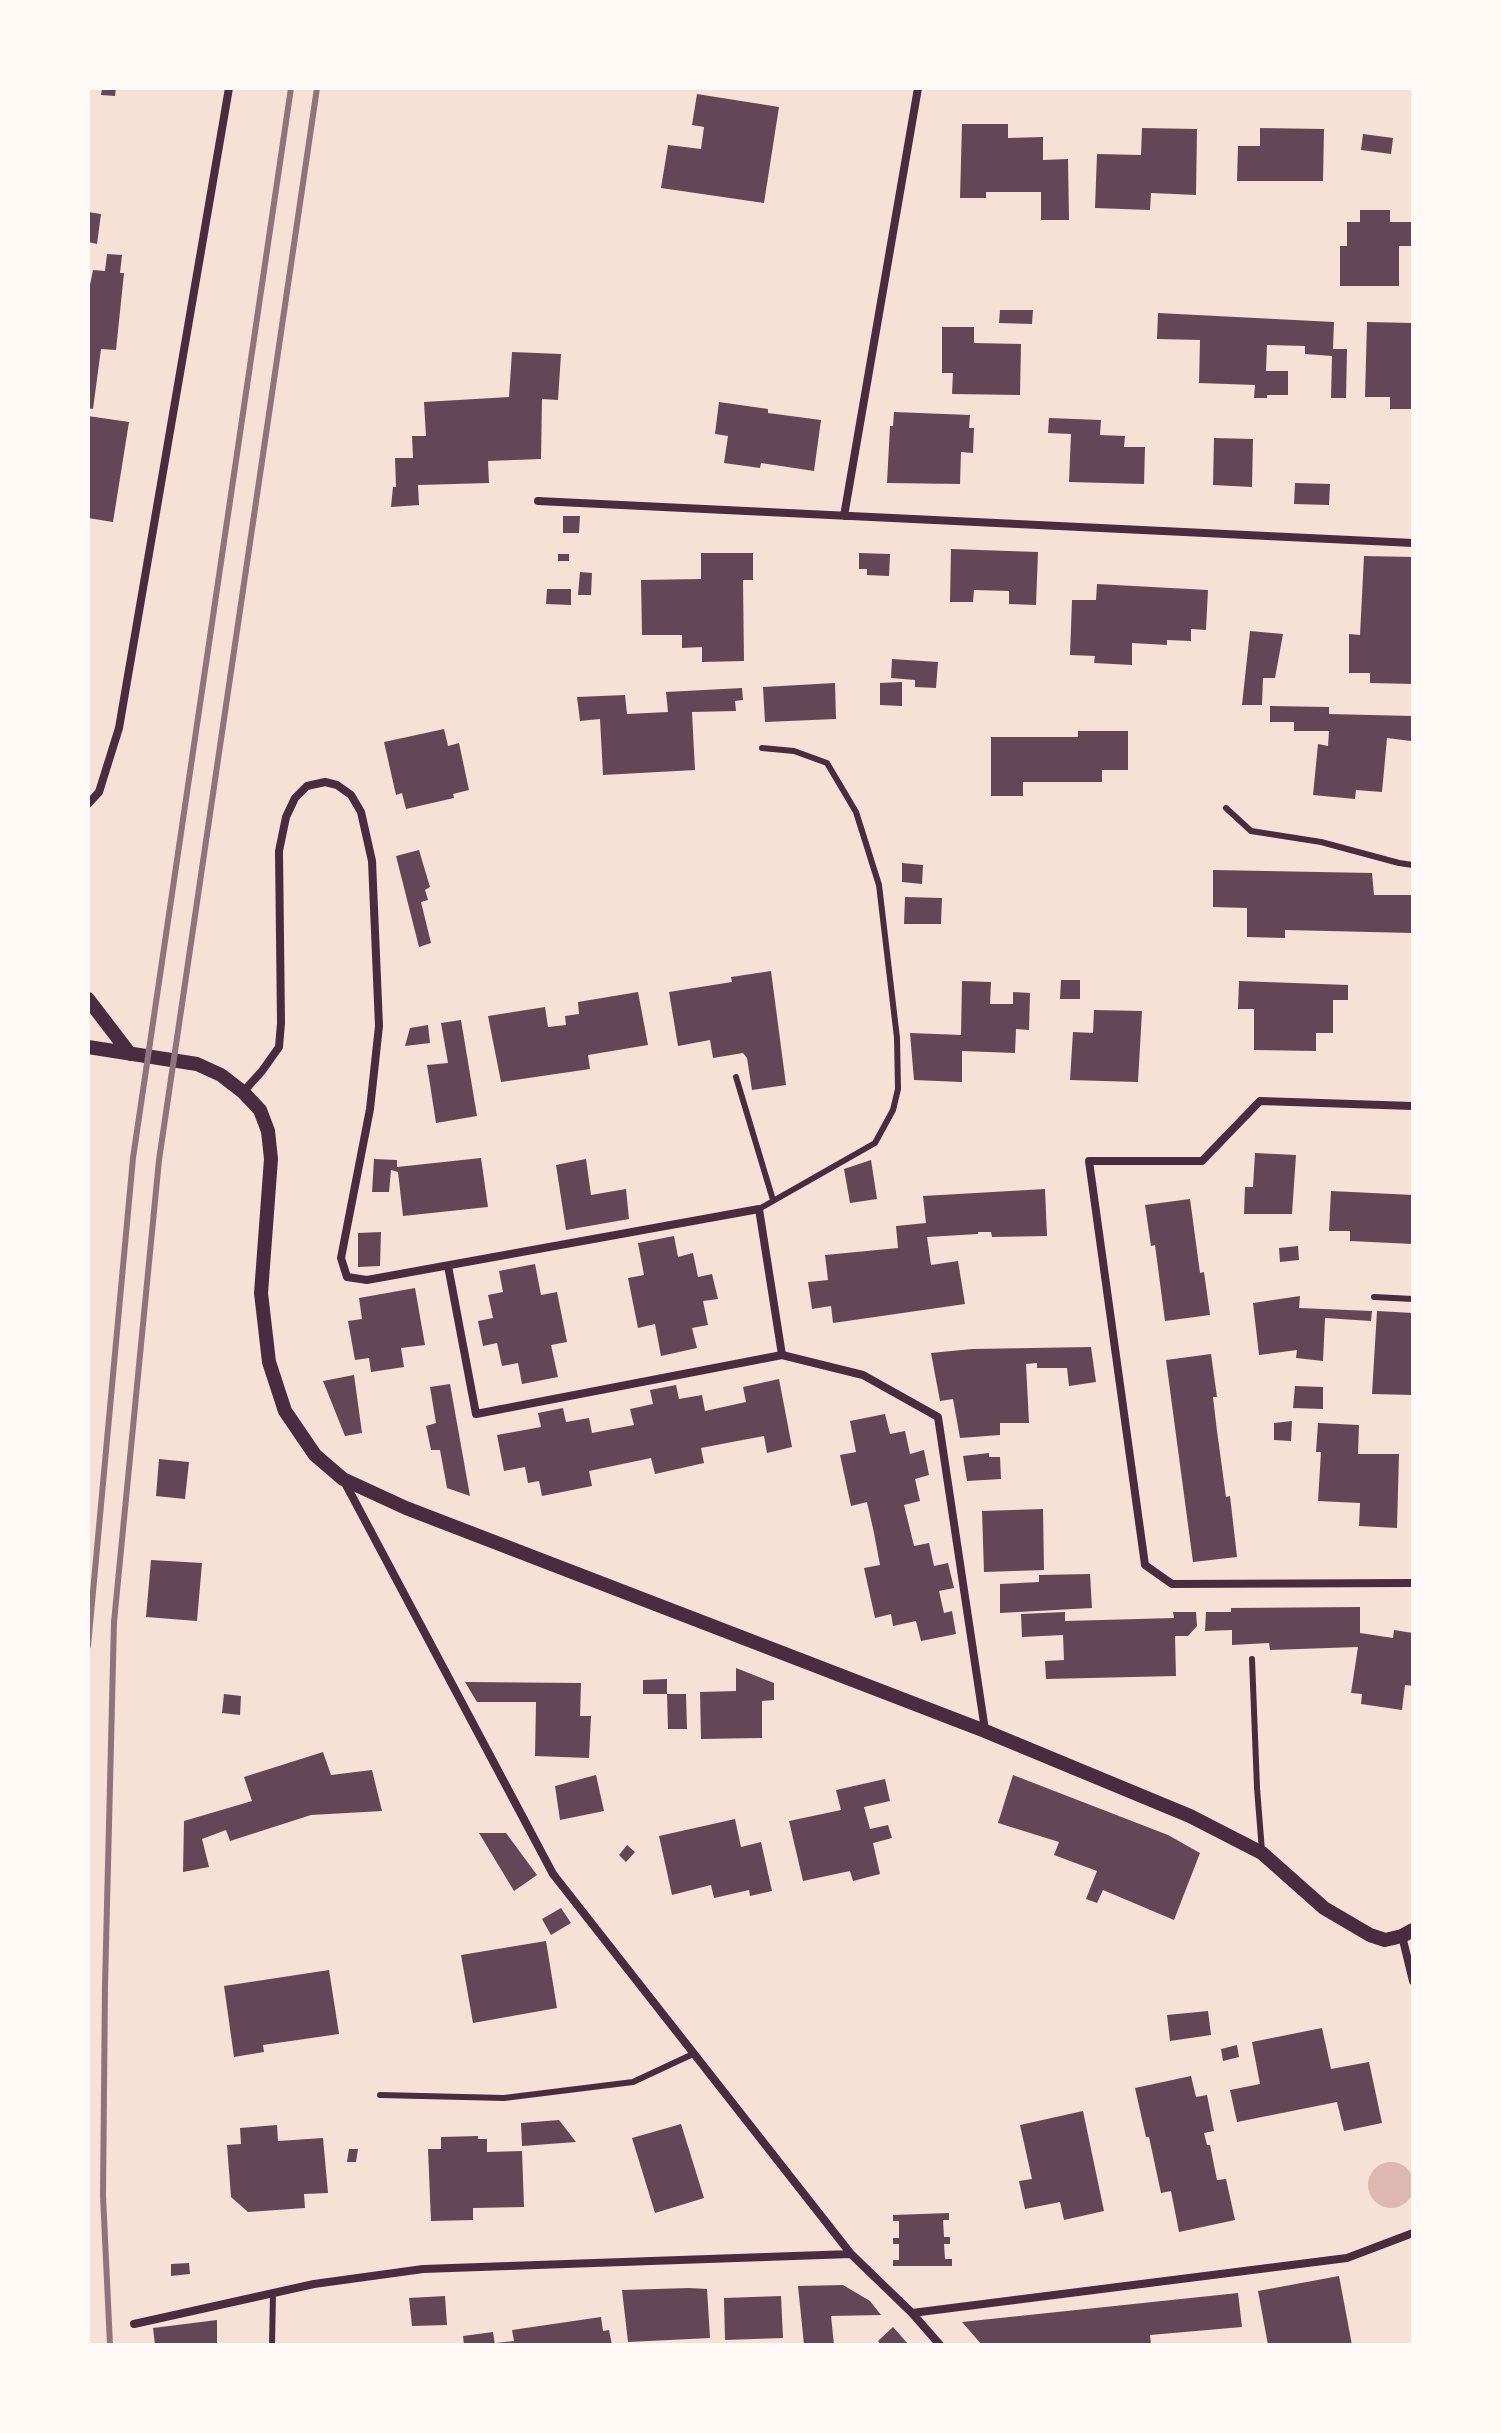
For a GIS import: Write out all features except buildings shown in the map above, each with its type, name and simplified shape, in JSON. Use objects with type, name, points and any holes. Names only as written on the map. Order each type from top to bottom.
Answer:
[{"type":"street","points":[[88,804],[99,792],[119,728],[229,88]]},
{"type":"street","points":[[844,516],[918,88]]},
{"type":"street","points":[[538,501],[1413,543]]},
{"type":"street","points":[[243,1092],[279,1047],[279,851],[286,817],[295,798],[307,786],[325,782],[337,785],[351,795],[361,812],[372,861],[379,1026],[370,1109],[341,1258],[347,1277],[367,1280],[759,1209],[782,1355]]},
{"type":"street","points":[[88,999],[130,1054]]},
{"type":"street","points":[[88,1047],[197,1064],[221,1075],[260,1110],[268,1131],[271,1159],[261,1293],[269,1362],[285,1411],[315,1455],[343,1479],[406,1508],[985,1731],[1190,1816],[1262,1853],[1324,1908],[1370,1935],[1385,1940],[1408,1933],[1413,1981]]},
{"type":"street","points":[[1413,1106],[1260,1101],[1202,1161],[1089,1161],[1145,1565],[1172,1584],[1413,1583]]},
{"type":"street","points":[[448,1266],[476,1414],[782,1355],[863,1375],[938,1417],[985,1731]]},
{"type":"street","points":[[343,1479],[553,1874],[851,2254],[940,2345]]},
{"type":"street","points":[[912,2313],[1347,2258],[1413,2233]]},
{"type":"street","points":[[134,2324],[314,2284],[423,2269],[851,2254]]},
{"type":"lane","points":[[759,1209],[875,1143],[893,1110],[898,1089],[897,1038],[879,885],[856,812],[827,763],[794,751],[762,748]]},
{"type":"lane","points":[[1226,808],[1251,831],[1321,842],[1413,865]]},
{"type":"lane","points":[[736,1077],[773,1200]]},
{"type":"lane","points":[[1374,1297],[1413,1299]]},
{"type":"lane","points":[[1252,1659],[1262,1853]]},
{"type":"lane","points":[[380,2095],[504,2098],[633,2082],[693,2054]]},
{"type":"lane","points":[[272,2345],[273,2293]]},
{"type":"shaded area","points":[[1391,2162],[1407,2169],[1414,2185],[1407,2201],[1391,2208],[1375,2201],[1368,2185],[1375,2169]]},
{"type":"railway","points":[[88,1646],[133,1158],[291,88]]},
{"type":"railway","points":[[110,2345],[103,2196],[114,1622],[159,1160],[317,88]]}]
